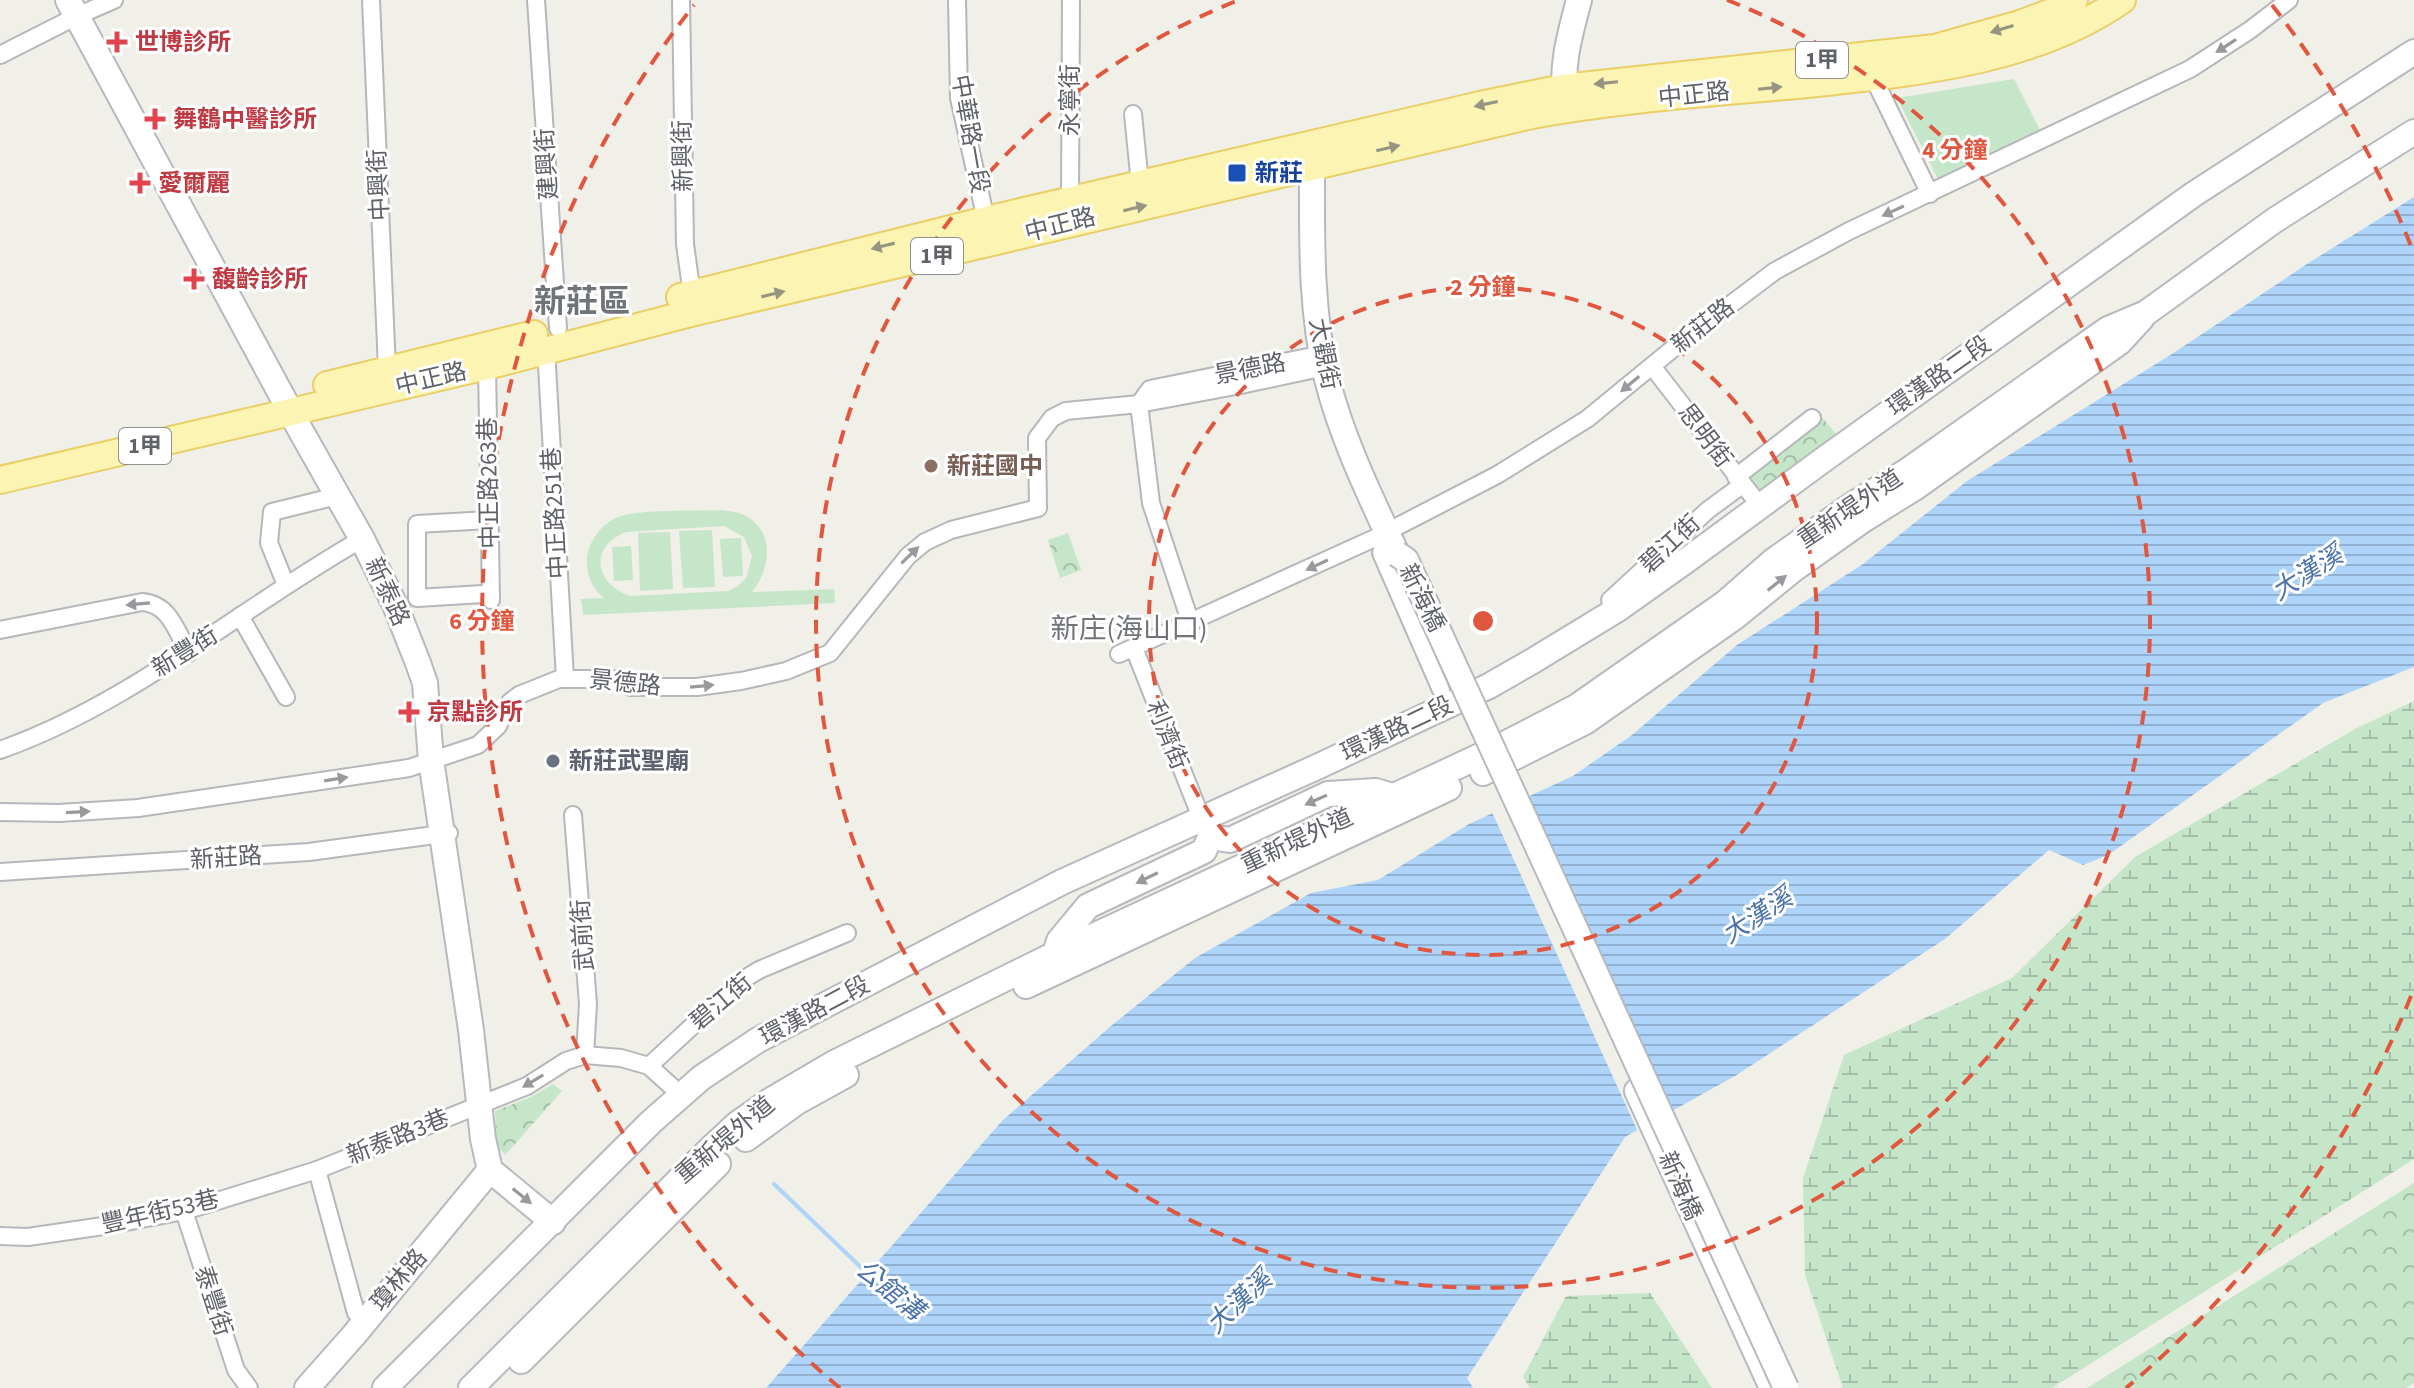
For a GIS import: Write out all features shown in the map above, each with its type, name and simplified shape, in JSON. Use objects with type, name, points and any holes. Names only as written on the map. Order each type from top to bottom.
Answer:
[{"type":"main road","name":"中正路","points":[[0,480],[287,403],[387,369],[552,338],[1309,156],[1564,98],[1935,48],[2020,24],[2074,0]]},
{"type":"main road","name":"中正路","points":[[1564,98],[1873,77],[1932,69],[1987,58],[2095,19],[2122,0]]},
{"type":"main road","name":"中正路","points":[[693,303],[986,220],[1140,184],[1309,156]]},
{"type":"main road","name":"中正路","points":[[0,462],[487,366],[552,338]]},
{"type":"street","points":[[0,55],[72,8],[114,0]]},
{"type":"street","name":"中興街","points":[[371,0],[387,369]]},
{"type":"street","name":"建興街","points":[[536,0],[552,338]]},
{"type":"street","name":"新興街","points":[[681,0],[684,215],[693,303]]},
{"type":"street","name":"中華路一段","points":[[957,0],[959,98],[986,220]]},
{"type":"street","name":"永寧街","points":[[1070,201],[1071,0]]},
{"type":"street","points":[[1564,98],[1565,55],[1579,0]]},
{"type":"street","name":"新莊路","points":[[1126,651],[1387,532],[1497,475],[1587,419],[1775,271],[1849,231],[2190,69],[2289,0]]},
{"type":"street","name":"新泰路","points":[[72,8],[362,539],[395,605],[425,683],[431,760],[446,833],[479,1105],[490,1170]]},
{"type":"street","name":"環漢路二段","points":[[385,1388],[651,1122],[701,1078],[758,1040],[1062,882],[1206,828],[1489,686],[1618,609],[2194,194],[2414,52]]},
{"type":"street","points":[[1873,77],[1930,194]]},
{"type":"street","points":[[1133,114],[1140,184]]},
{"type":"street","name":"重新堤外道","points":[[494,1388],[719,1163],[748,1136],[797,1102],[990,1003],[1585,722],[1735,617],[1851,528],[1916,487],[2120,342],[2146,313],[2275,220],[2414,132]]},
{"type":"street","name":"大觀街","points":[[1309,156],[1314,292],[1323,363],[1338,418],[1397,554]]},
{"type":"street","name":"重新堤外道","points":[[471,1388],[665,1192],[737,1124],[801,1080],[1055,954],[1495,749],[1576,707],[1725,603],[1773,561],[1852,505],[1907,471],[2108,329],[2146,313]]},
{"type":"street","name":"中正路251巷","points":[[552,338],[565,678]]},
{"type":"street","name":"景德路","points":[[0,812],[59,813],[138,808],[409,768],[478,745],[498,726],[510,702],[519,695],[565,678],[613,679],[631,687],[697,687],[786,671],[830,653],[908,556],[925,542],[951,530],[1038,508],[1037,438],[1052,418],[1066,411],[1139,404],[1311,370],[1323,363]]},
{"type":"street","name":"中正路263巷","points":[[487,366],[489,520],[487,597],[417,598],[417,524],[489,520]]},
{"type":"street","name":"思明街","points":[[1652,366],[1760,506]]},
{"type":"street","points":[[1139,404],[1151,503],[1191,624]]},
{"type":"street","name":"碧江街","points":[[1618,609],[1610,600],[1812,418]]},
{"type":"street","points":[[286,585],[269,543],[272,512],[337,496]]},
{"type":"street","name":"大觀街","points":[[1387,532],[1404,542],[1470,677]]},
{"type":"street","name":"大觀街","points":[[1387,532],[1381,553],[1441,690]]},
{"type":"street","name":"新豐街","points":[[0,750],[79,714],[189,653],[286,585],[362,539]]},
{"type":"street","name":"新海橋","points":[[1397,554],[1397,566],[1772,1388]]},
{"type":"street","name":"新海橋","points":[[1397,554],[1406,560],[1786,1388]]},
{"type":"street","points":[[0,630],[152,602],[162,607],[189,653]]},
{"type":"street","points":[[240,616],[286,697]]},
{"type":"street","name":"利濟街","points":[[1126,651],[1206,828]]},
{"type":"street","points":[[1055,954],[1059,941],[1088,906],[1204,851],[1206,828],[1230,840],[1328,794],[1376,791],[1392,796]]},
{"type":"street","name":"武前街","points":[[573,815],[588,1004],[585,1055]]},
{"type":"street","name":"新莊路","points":[[0,872],[309,852],[446,833]]},
{"type":"street","name":"碧江街","points":[[649,1066],[741,981],[759,970],[847,933]]},
{"type":"street","points":[[585,1055],[621,1058],[649,1066],[681,1095]]},
{"type":"street","name":"新泰路3巷","points":[[317,1170],[527,1086],[566,1061],[585,1055]]},
{"type":"street","points":[[317,1170],[356,1313],[365,1321]]},
{"type":"street","name":"豐年街53巷","points":[[0,1236],[28,1237],[184,1211],[317,1170]]},
{"type":"street","points":[[490,1170],[553,1222]]},
{"type":"street","name":"瓊林路","points":[[307,1388],[490,1170]]},
{"type":"street","name":"泰豐街","points":[[184,1211],[236,1370],[249,1388]]},
{"type":"green space","points":[[2014,79],[2042,134],[1941,185],[1897,98]]},
{"type":"green space","points":[[1815,409],[1842,441],[1759,500],[1741,476]]},
{"type":"green space","points":[[722,510],[742,514],[753,521],[765,539],[766,561],[752,592],[834,589],[835,603],[583,615],[581,599],[604,598],[591,582],[587,560],[593,540],[606,524],[627,514]],"holes":[[[724,526],[744,537],[752,556],[746,578],[728,591],[630,596],[609,583],[603,574],[601,556],[614,539],[626,532]]]},
{"type":"green space","points":[[712,530],[715,587],[683,588],[679,531]]},
{"type":"green space","points":[[670,532],[673,589],[640,591],[638,533]]},
{"type":"green space","points":[[1068,533],[1081,570],[1060,578],[1048,540]]},
{"type":"green space","points":[[741,538],[743,576],[723,577],[720,539]]},
{"type":"green space","points":[[631,546],[633,580],[614,581],[612,547]]},
{"type":"green space","points":[[2414,701],[2414,1159],[2052,1388],[1843,1388],[1805,1275],[1803,1178],[1844,1055],[2012,978],[2135,857],[2355,729]]},
{"type":"green space","points":[[553,1084],[562,1091],[505,1155],[497,1146],[495,1111],[531,1097]]},
{"type":"green space","points":[[2414,1183],[2414,1383],[2406,1388],[2087,1388]]},
{"type":"green space","points":[[1650,1293],[1712,1388],[1530,1388],[1523,1377],[1566,1296]]},
{"type":"water","name":"大漢溪","points":[[2414,197],[2414,667],[2323,703],[2108,855],[2083,865],[2049,850],[1945,939],[1735,1076],[1625,1137],[1467,1378],[1473,1388],[766,1388],[1003,1120],[1195,958],[1311,893],[1378,880],[1469,824],[1573,776],[1632,735],[1737,645],[1863,564],[1967,481],[2172,354]]},
{"type":"pier","points":[[1526,794],[1672,1115],[1639,1134],[1491,810]]},
{"type":"waterway","name":"公館溝","points":[[774,1184],[870,1276]]},
{"type":"place","name":"世博診所","points":[[117,42]]},
{"type":"place","name":"舞鶴中醫診所","points":[[155,119]]},
{"type":"place","name":"新莊","points":[[1237,173]]},
{"type":"place","name":"愛爾麗","points":[[140,183]]},
{"type":"place","name":"馥齡診所","points":[[194,279]]},
{"type":"place","name":"新莊國中","points":[[931,466]]},
{"type":"place","name":"京點診所","points":[[409,712]]},
{"type":"place","name":"新莊武聖廟","points":[[553,761]]},
{"type":"district","name":"新莊區","points":[[582,302]]},
{"type":"district","name":"新庄(海山口)","points":[[1129,629]]}]
